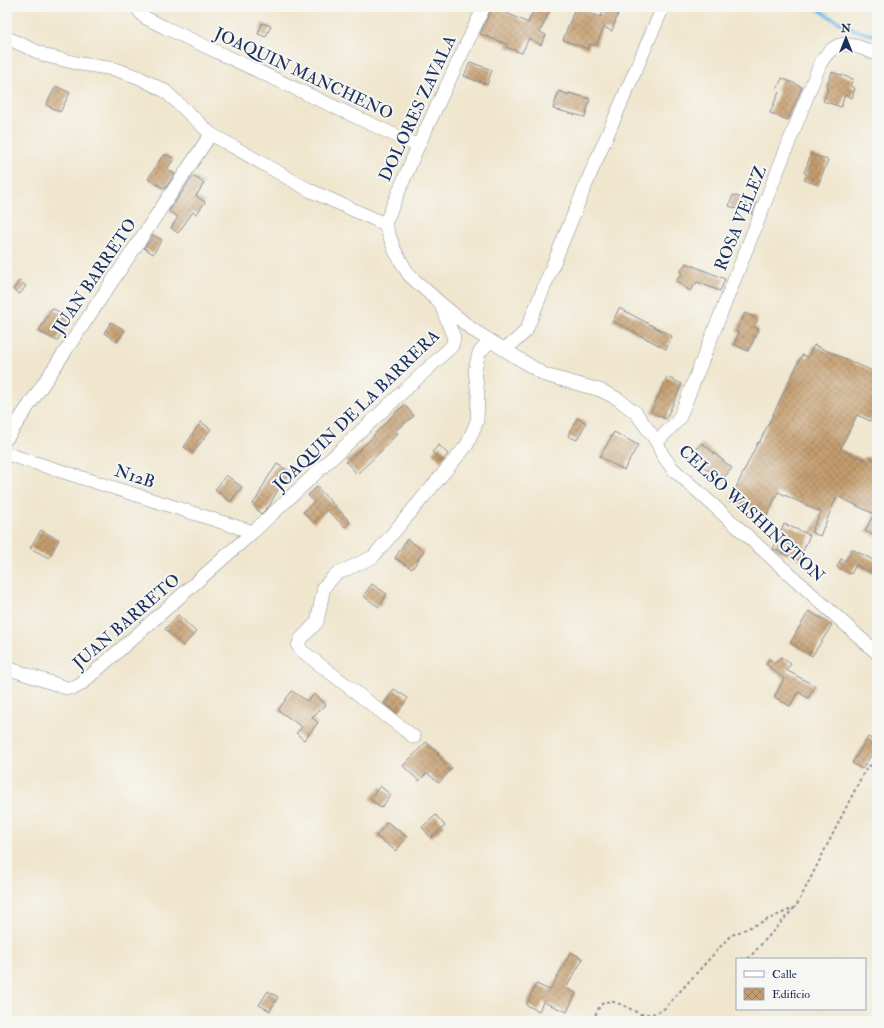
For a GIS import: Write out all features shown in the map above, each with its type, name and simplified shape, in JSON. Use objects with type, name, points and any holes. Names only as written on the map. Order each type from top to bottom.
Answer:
[{"type":"street","name":"JOAQUIN MANCHENO","points":[[136,7],[144,17],[164,27],[418,146]]},
{"type":"street","name":"DOLORES ZAVALA","points":[[385,224],[418,146],[484,7]]},
{"type":"street","points":[[503,349],[513,343],[526,331],[589,177],[663,7]]},
{"type":"street","points":[[7,38],[46,56],[81,64],[114,69],[138,77],[165,91],[212,134],[310,190],[385,224]]},
{"type":"street","name":"ROSA VELEZ","points":[[657,442],[679,419],[820,64],[826,53],[835,46],[848,43],[877,54]]},
{"type":"street","name":"JUAN BARRETO","points":[[7,438],[212,134]]},
{"type":"street","name":"CELSO WASHINGTON","points":[[385,224],[395,251],[409,275],[440,303],[473,330],[545,375],[600,390],[618,399],[636,413],[657,442],[662,454],[672,468],[877,653]]},
{"type":"street","name":"JOAQUIN DE LA BARRERA","points":[[253,532],[452,346],[454,338],[440,303]]},
{"type":"street","points":[[414,737],[302,651],[298,646],[300,640],[317,622],[324,587],[336,574],[373,557],[467,445],[477,421],[478,395],[475,370],[479,353],[490,341]]},
{"type":"street","name":"N12B","points":[[7,454],[253,532]]},
{"type":"street","name":"JUAN BARRETO","points":[[7,668],[68,688],[74,688],[80,685],[253,532]]},
{"type":"path","points":[[749,958],[796,907],[864,772],[868,766],[877,766]]},
{"type":"path","points":[[593,1021],[602,1004],[608,1001],[613,1001],[640,1014],[658,1013],[665,1008],[730,936],[796,907]]},
{"type":"path","points":[[640,1014],[642,1021]]},
{"type":"building","points":[[492,7],[509,7],[507,13],[528,23],[535,7],[551,7],[540,32],[546,35],[541,45],[529,38],[522,53],[506,47],[507,44],[480,34]]},
{"type":"building","points":[[575,8],[601,17],[604,9],[618,14],[612,31],[604,27],[596,46],[590,44],[588,49],[563,40]]},
{"type":"building","points":[[262,23],[271,26],[266,37],[258,34]]},
{"type":"building","points":[[470,62],[492,70],[487,85],[464,76]]},
{"type":"building","points":[[832,72],[853,79],[850,86],[855,88],[852,98],[845,95],[841,107],[823,101],[828,89],[826,88]]},
{"type":"building","points":[[782,78],[802,87],[788,120],[770,113],[779,92],[777,90]]},
{"type":"building","points":[[56,86],[70,93],[60,112],[46,105]]},
{"type":"building","points":[[559,91],[569,95],[569,93],[590,99],[585,117],[553,109]]},
{"type":"building","points":[[166,154],[174,159],[167,169],[175,174],[165,189],[148,179],[163,155],[165,156]]},
{"type":"building","points":[[811,154],[828,160],[818,185],[804,180],[807,174],[804,173]]},
{"type":"building","points":[[193,176],[204,183],[196,196],[205,202],[197,214],[193,212],[178,233],[171,228],[178,217],[169,211]]},
{"type":"building","points":[[733,195],[756,203],[752,214],[729,206]]},
{"type":"building","points":[[153,235],[162,240],[153,254],[144,248]]},
{"type":"building","points":[[686,263],[725,279],[720,291],[697,282],[690,291],[676,281],[682,273],[680,272]]},
{"type":"building","points":[[19,281],[26,286],[20,294],[13,290]]},
{"type":"building","points":[[52,308],[70,318],[57,341],[39,331]]},
{"type":"building","points":[[619,308],[672,336],[666,349],[613,321]]},
{"type":"building","points":[[745,313],[758,319],[754,327],[759,329],[748,351],[734,344],[739,333],[736,331]]},
{"type":"building","points":[[111,322],[125,330],[117,342],[104,333]]},
{"type":"building","points":[[814,345],[877,373],[877,407],[870,421],[857,415],[840,449],[865,460],[867,456],[877,461],[877,537],[865,531],[874,514],[837,496],[820,536],[811,532],[821,512],[778,492],[766,517],[730,500],[802,355],[808,357]]},
{"type":"building","points":[[667,377],[682,384],[666,419],[651,412]]},
{"type":"building","points":[[405,405],[414,416],[395,431],[398,433],[357,474],[346,462],[374,436],[396,412]]},
{"type":"building","points":[[577,418],[586,423],[577,440],[568,436]]},
{"type":"building","points":[[201,422],[211,429],[193,453],[184,447]]},
{"type":"building","points":[[614,432],[638,445],[624,470],[600,457]]},
{"type":"building","points":[[702,443],[732,468],[721,481],[691,456]]},
{"type":"building","points":[[439,445],[448,454],[441,462],[432,452]]},
{"type":"building","points":[[277,464],[290,472],[282,484],[281,483],[270,505],[261,514],[252,504],[256,500]]},
{"type":"building","points":[[226,475],[242,487],[230,502],[215,490]]},
{"type":"building","points":[[317,487],[350,522],[345,527],[327,510],[314,523],[303,512],[314,502],[308,495]]},
{"type":"building","points":[[784,524],[810,535],[799,560],[773,549]]},
{"type":"building","points":[[41,530],[59,540],[49,558],[30,548]]},
{"type":"building","points":[[407,539],[424,551],[412,569],[395,558]]},
{"type":"building","points":[[852,549],[877,562],[877,576],[856,565],[851,574],[837,567],[841,559],[845,561]]},
{"type":"building","points":[[372,584],[387,594],[379,607],[363,596]]},
{"type":"building","points":[[809,611],[832,625],[812,656],[790,643]]},
{"type":"building","points":[[178,615],[196,632],[183,646],[165,629]]},
{"type":"building","points":[[781,657],[791,664],[786,670],[815,686],[808,698],[798,692],[790,706],[774,697],[784,679],[766,664],[769,659],[775,663]]},
{"type":"building","points":[[394,689],[408,698],[398,713],[384,703]]},
{"type":"building","points":[[292,691],[307,701],[315,694],[326,705],[312,717],[318,723],[304,740],[296,733],[302,727],[278,710]]},
{"type":"building","points":[[868,737],[877,742],[877,746],[862,769],[852,763]]},
{"type":"building","points":[[426,742],[439,754],[437,755],[452,768],[439,783],[427,773],[419,781],[403,766]]},
{"type":"building","points":[[380,786],[391,795],[381,808],[370,799]]},
{"type":"building","points":[[436,815],[445,826],[431,838],[422,827]]},
{"type":"building","points":[[387,822],[407,837],[396,851],[376,836]]},
{"type":"building","points":[[571,952],[583,959],[566,988],[576,993],[567,1012],[543,1002],[539,1011],[526,1005],[536,984],[550,990]]},
{"type":"building","points":[[268,991],[278,997],[270,1011],[259,1005]]},
{"type":"waterway","points":[[815,7],[853,29],[877,35]]}]
